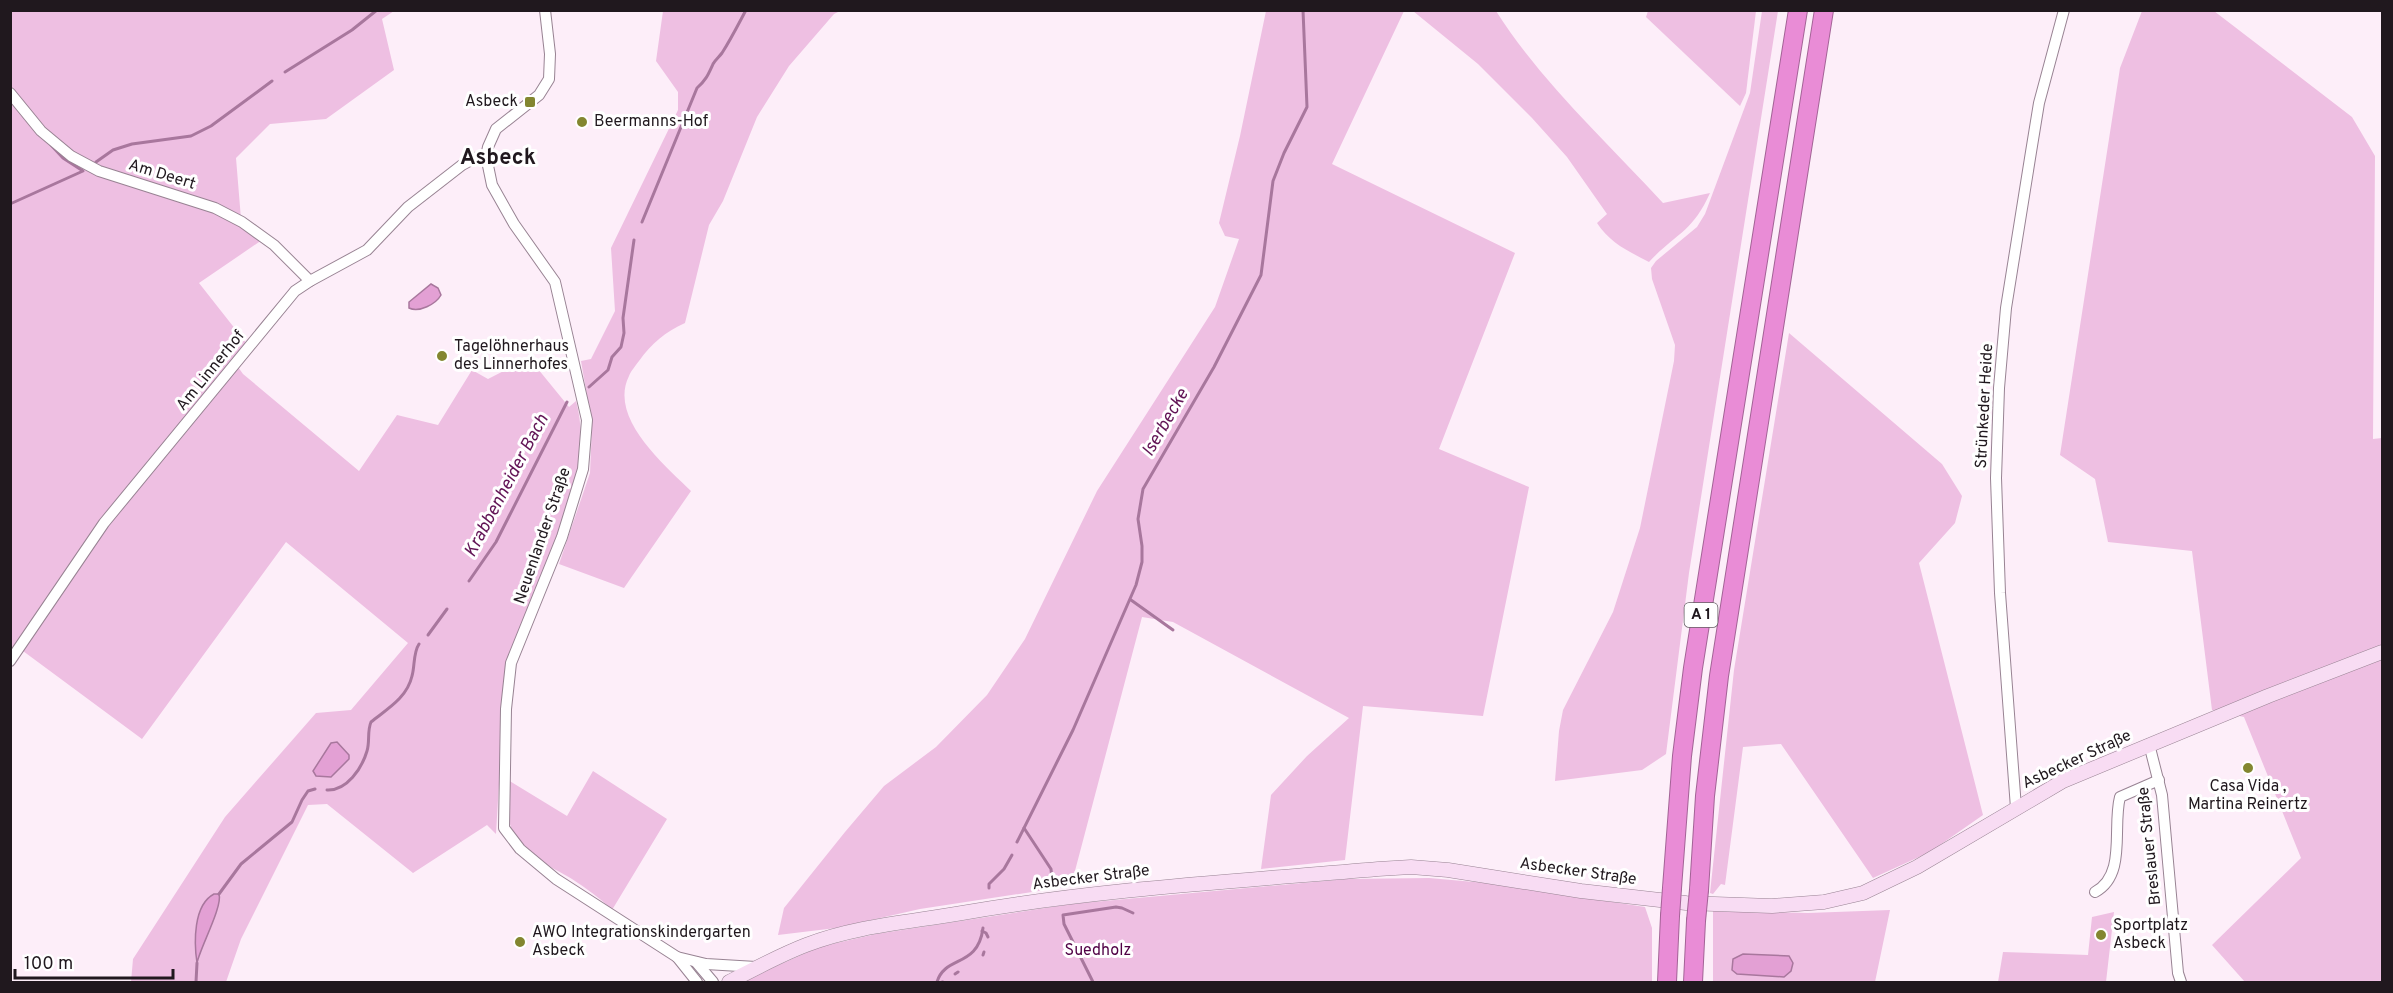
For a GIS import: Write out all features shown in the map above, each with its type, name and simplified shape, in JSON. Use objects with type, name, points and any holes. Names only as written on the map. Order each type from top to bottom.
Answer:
[{"type":"highway","name":"A 1","points":[[1667,982],[1671,888],[1692,669],[1751,314],[1798,10]]},
{"type":"highway","name":"A 1","points":[[1693,982],[1705,796],[1719,676],[1824,10]]},
{"type":"main road","name":"Asbecker Straße","points":[[729,982],[807,944],[860,931],[1011,904],[1138,889],[1378,869],[1411,867],[1448,870],[1581,891],[1686,903],[1772,906],[1824,902],[1863,892],[1917,867],[2063,781],[2149,744],[2382,652]]},
{"type":"street","points":[[486,156],[496,129],[539,94],[549,79],[550,54],[545,10]]},
{"type":"street","name":"Strünkeder Heide","points":[[2016,808],[2000,593],[1996,478],[1999,388],[2006,308],[2039,103],[2064,10]]},
{"type":"street","name":"Am Deert","points":[[10,93],[41,131],[71,156],[99,171],[215,208],[242,222],[274,245],[309,281]]},
{"type":"street","name":"Am Linnerhof","points":[[10,661],[104,523],[295,291],[367,250],[408,207],[462,165],[475,158],[486,156]]},
{"type":"street","name":"Neuenlander Straße","points":[[486,156],[492,185],[514,224],[555,282],[587,420],[583,469],[562,537],[511,663],[506,709],[504,828],[520,849],[556,879],[677,957],[696,962],[756,967]]},
{"type":"street","name":"Breslauer Straße","points":[[2149,744],[2160,780],[2178,973],[2181,982]]},
{"type":"street","points":[[2096,892],[2104,888],[2113,875],[2120,797],[2160,780]]},
{"type":"street","name":"Neuenlander Straße","points":[[677,957],[697,982]]},
{"type":"street","points":[[696,962],[713,982]]},
{"type":"green space","points":[[11,11],[394,11],[382,19],[394,70],[326,119],[270,124],[236,158],[241,219],[208,203],[89,164],[31,125],[49,144],[73,161],[98,173],[214,209],[249,229],[262,240],[199,283],[247,344],[102,523],[11,657]]},
{"type":"green space","points":[[663,11],[840,11],[834,14],[789,66],[757,117],[723,201],[709,225],[685,323],[654,343],[629,376],[625,392],[626,408],[633,424],[642,440],[654,454],[691,491],[624,588],[559,564],[590,473],[592,425],[581,361],[591,359],[615,311],[611,248],[678,110],[678,92],[656,61]]},
{"type":"green space","points":[[1266,11],[1404,11],[1332,164],[1515,253],[1439,449],[1529,487],[1483,716],[1363,706],[1345,860],[1261,869],[1271,795],[1307,756],[1349,718],[1173,622],[1142,617],[1071,886],[920,909],[836,928],[778,935],[784,908],[884,786],[936,747],[987,695],[1025,639],[1097,491],[1215,307],[1239,239],[1225,236],[1219,223]]},
{"type":"green space","points":[[1413,11],[1496,11],[1554,87],[1663,203],[1710,193],[1697,217],[1649,262],[1620,246],[1597,223],[1607,214],[1567,157],[1478,64]]},
{"type":"green space","points":[[1648,11],[1756,11],[1746,93],[1740,106],[1646,17]]},
{"type":"green space","points":[[1762,11],[1778,11],[1689,573],[1666,754],[1642,770],[1555,781],[1563,710],[1613,612],[1640,528],[1674,361],[1675,345],[1652,279],[1651,268],[1656,261],[1697,227],[1705,214],[1750,93]]},
{"type":"green space","points":[[2142,11],[2214,11],[2352,117],[2375,156],[2373,439],[2382,438],[2382,982],[2245,982],[2212,945],[2301,858],[2244,717],[2212,710],[2192,551],[2108,542],[2095,479],[2060,455],[2120,68]]},
{"type":"green space","points":[[1789,333],[1942,464],[1962,496],[1955,523],[1919,563],[1983,815],[1930,852],[1873,878],[1781,744],[1743,747],[1725,885],[1721,884],[1713,894],[1710,893],[1734,670]]},
{"type":"green space","points":[[529,358],[569,407],[576,401],[580,424],[580,448],[578,472],[565,520],[519,633],[506,708],[496,834],[487,825],[413,873],[327,804],[308,805],[241,939],[226,982],[131,982],[133,959],[225,817],[316,713],[351,710],[408,643],[286,542],[142,739],[23,651],[108,525],[238,367],[243,374],[359,471],[397,415],[438,425],[472,370],[488,379]]},
{"type":"green space","points":[[593,771],[667,819],[612,910],[572,879],[529,853],[516,839],[509,818],[508,780],[567,816]]},
{"type":"green space","name":"Suedholz","points":[[1429,878],[1497,884],[1645,907],[1652,928],[1652,982],[741,982],[819,947],[876,934],[1071,904],[1347,879]]},
{"type":"green space","points":[[1890,910],[1875,982],[1713,982],[1713,911],[1808,913]]},
{"type":"green space","name":"Sportplatz Asbeck","points":[[2114,912],[2106,982],[1998,982],[2003,952],[2088,955],[2092,917]]},
{"type":"shaded area","points":[[431,284],[438,288],[441,295],[439,298],[422,308],[409,308],[409,302]]},
{"type":"shaded area","points":[[337,742],[349,755],[349,759],[331,777],[316,776],[313,771],[331,743]]},
{"type":"shaded area","points":[[214,894],[219,894],[218,908],[197,963],[196,925],[202,907]]},
{"type":"shaded area","points":[[1743,954],[1789,956],[1793,963],[1791,971],[1784,977],[1737,974],[1732,970],[1733,959]]},
{"type":"waterway","points":[[285,72],[352,30],[377,10]]},
{"type":"waterway","name":"Krabbenheider Bach","points":[[642,222],[697,88],[705,80],[722,53],[746,10]]},
{"type":"waterway","name":"Iserbecke","points":[[1017,842],[1073,730],[1136,585],[1142,562],[1138,519],[1143,489],[1214,367],[1261,275],[1273,181],[1307,107],[1303,10]]},
{"type":"waterway","points":[[96,162],[113,150],[132,144],[191,136],[211,126],[272,81]]},
{"type":"waterway","points":[[10,204],[83,171],[63,158],[51,145]]},
{"type":"waterway","name":"Krabbenheider Bach","points":[[589,387],[608,370],[612,357],[621,347],[634,240]]},
{"type":"waterway","name":"Krabbenheider Bach","points":[[469,581],[496,542],[567,402]]},
{"type":"waterway","points":[[1131,600],[1173,630]]},
{"type":"waterway","name":"Krabbenheider Bach","points":[[428,635],[447,609]]},
{"type":"waterway","name":"Krabbenheider Bach","points":[[327,790],[341,787],[357,771],[367,751],[371,722],[406,691],[419,644]]},
{"type":"waterway","name":"Krabbenheider Bach","points":[[219,894],[241,864],[292,822],[308,791],[315,789]]},
{"type":"waterway","points":[[1024,828],[1051,869],[1052,879]]},
{"type":"waterway","name":"Iserbecke","points":[[989,888],[989,884],[1004,869],[1012,855]]},
{"type":"waterway","points":[[1093,982],[1064,924],[1063,915],[1116,907],[1133,913]]},
{"type":"waterway","name":"Iserbecke","points":[[937,982],[947,968],[975,950],[983,928]]},
{"type":"waterway","points":[[982,931],[988,937]]},
{"type":"waterway","name":"Krabbenheider Bach","points":[[196,982],[197,963]]},
{"type":"place","name":"Asbeck","points":[[530,102]]},
{"type":"place","name":"Beermanns-Hof","points":[[582,122]]},
{"type":"place","name":"Tagelöhnerhaus des Linnerhofes","points":[[442,356]]},
{"type":"place","name":"Casa Vida , Martina Reinertz","points":[[2248,768]]},
{"type":"place","name":"Sportplatz Asbeck","points":[[2101,935]]},
{"type":"place","name":"AWO Integrationskindergarten Asbeck","points":[[520,942]]},
{"type":"district","name":"Asbeck","points":[[498,158]]}]
